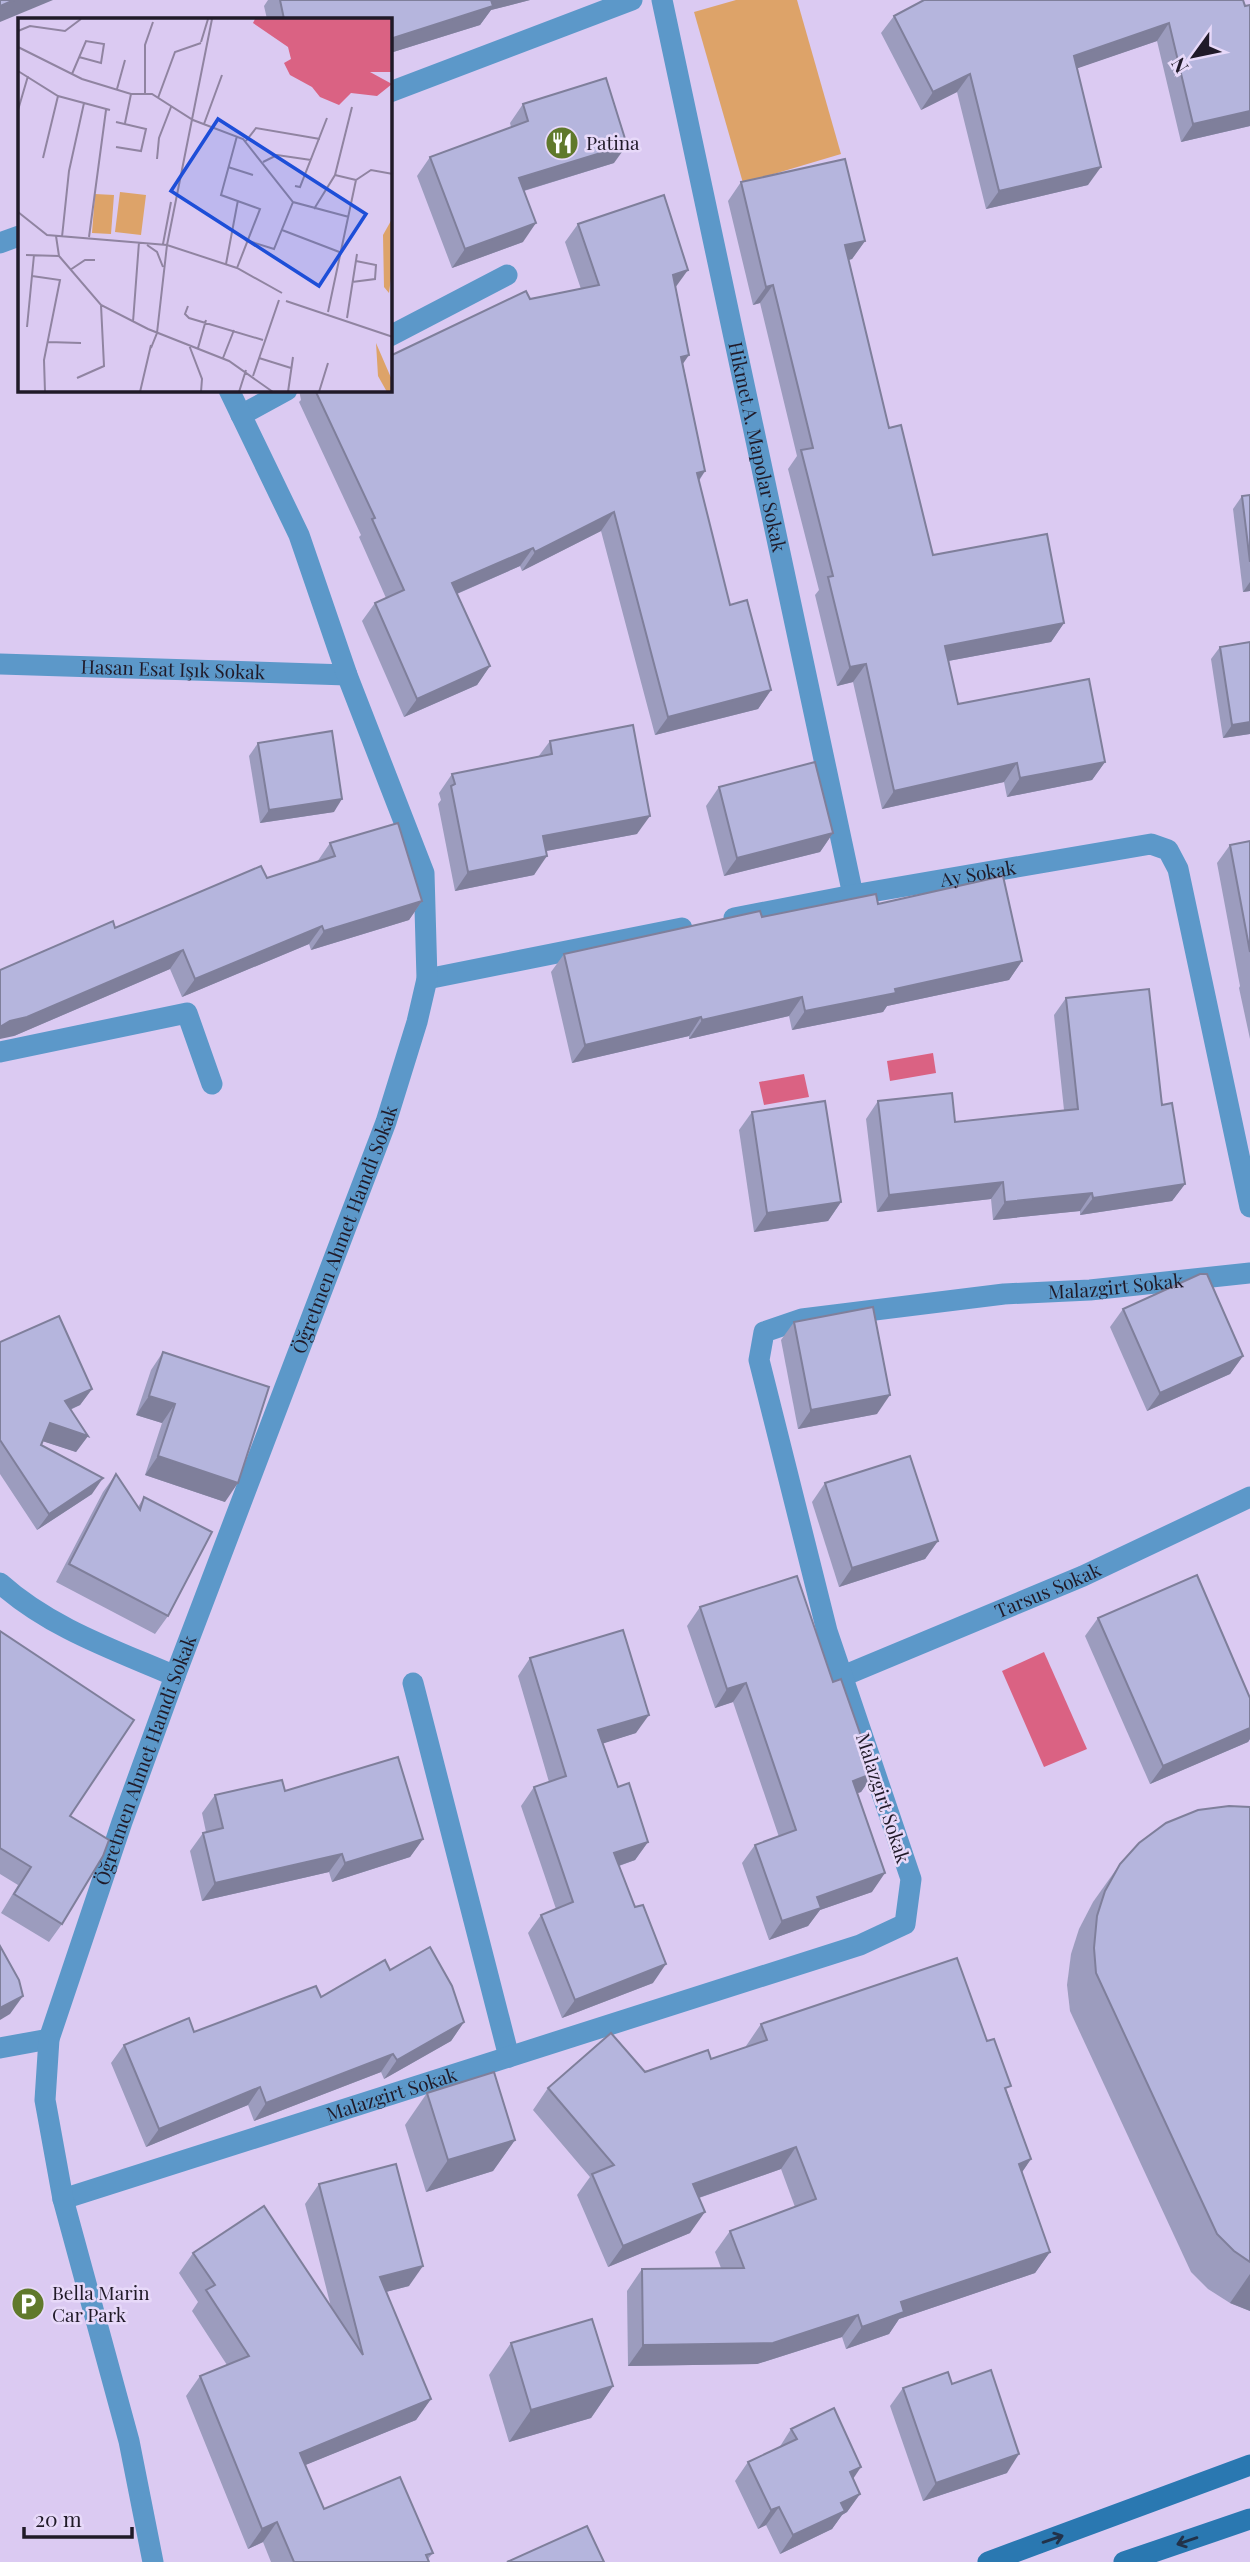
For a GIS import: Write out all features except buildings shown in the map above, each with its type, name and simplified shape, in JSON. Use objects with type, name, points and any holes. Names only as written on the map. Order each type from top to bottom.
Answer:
[{"type":"street","points":[[392,91],[632,0]]},
{"type":"street","name":"Hikmet A. Mapolar Sokak","points":[[662,0],[853,895]]},
{"type":"street","points":[[0,243],[18,236]]},
{"type":"street","points":[[392,335],[507,275]]},
{"type":"street","points":[[230,392],[299,535],[347,675],[424,873],[427,979]]},
{"type":"street","points":[[241,415],[283,392]]},
{"type":"street","name":"Hasan Esat Işık Sokak","points":[[0,664],[347,675]]},
{"type":"street","name":"Ay Sokak","points":[[427,979],[853,895],[1152,844],[1168,850],[1178,869],[1250,1208]]},
{"type":"street","name":"Öğretmen Ahmet Hamdi Sokak","points":[[153,2562],[129,2441],[63,2199],[45,2100],[49,2039],[122,1822],[175,1676],[386,1122],[417,1022],[427,979]]},
{"type":"street","points":[[0,1052],[187,1013],[212,1084]]},
{"type":"street","name":"Malazgirt Sokak","points":[[63,2199],[860,1945],[905,1924],[911,1880],[827,1631],[759,1360],[764,1332],[802,1319],[950,1300],[1004,1294],[1090,1290],[1250,1273]]},
{"type":"street","name":"Tarsus Sokak","points":[[843,1676],[1083,1576],[1250,1497]]},
{"type":"street","points":[[0,1583],[13,1595],[74,1633],[175,1676]]},
{"type":"street","points":[[412,1682],[509,2057]]},
{"type":"street","points":[[0,2048],[49,2039]]},
{"type":"street","points":[[988,2562],[1250,2465]]},
{"type":"street","points":[[1124,2562],[1250,2519]]},
{"type":"shaded area","points":[[736,0],[797,0],[841,154],[743,183],[694,12]]},
{"type":"shaded area","points":[[933,1053],[936,1073],[890,1081],[887,1061]]},
{"type":"shaded area","points":[[804,1074],[809,1097],[764,1105],[759,1082]]},
{"type":"shaded area","points":[[1044,1652],[1087,1749],[1044,1767],[1002,1671]]},
{"type":"place","name":"Patina","points":[[562,143]]},
{"type":"place","name":"Bella Marin Car Park","points":[[28,2304]]}]
